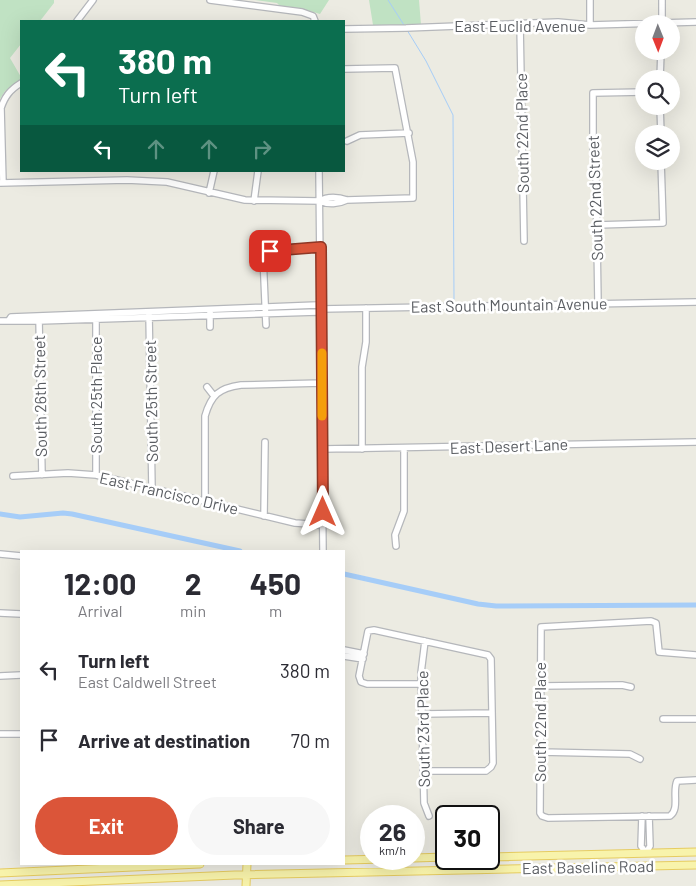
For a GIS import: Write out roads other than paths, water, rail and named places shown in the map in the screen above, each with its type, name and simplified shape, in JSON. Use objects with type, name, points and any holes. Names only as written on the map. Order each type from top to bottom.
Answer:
[{"type":"main road","name":"East Baseline Road","points":[[500,856],[696,852]]},
{"type":"main road","points":[[646,853],[646,866]]},
{"type":"main road","points":[[345,860],[360,860]]},
{"type":"main road","points":[[0,873],[177,865]]},
{"type":"main road","points":[[246,886],[247,865]]},
{"type":"main road","name":"East Baseline Road","points":[[0,885],[247,875],[696,865]]},
{"type":"main road","points":[[107,868],[108,880]]},
{"type":"main road","points":[[13,872],[13,884]]},
{"type":"street","points":[[78,20],[93,0]]},
{"type":"street","points":[[210,0],[302,12],[314,19]]},
{"type":"street","points":[[590,0],[590,25]]},
{"type":"street","points":[[662,0],[662,15]]},
{"type":"street","name":"East Euclid Avenue","points":[[345,29],[567,22],[590,25],[635,24]]},
{"type":"street","name":"East Euclid Avenue","points":[[680,22],[696,22]]},
{"type":"street","name":"South 22nd Place","points":[[520,24],[524,241]]},
{"type":"street","points":[[20,84],[4,97],[1,108],[2,183],[127,180],[167,182],[210,193],[254,201],[320,202],[324,198],[338,201],[413,198],[413,162],[409,133],[395,68],[345,69]]},
{"type":"street","name":"South 22nd Street","points":[[598,303],[593,93],[635,92]]},
{"type":"street","points":[[347,141],[360,134],[409,133]]},
{"type":"street","points":[[597,225],[663,223],[661,170]]},
{"type":"street","points":[[210,193],[214,172]]},
{"type":"street","points":[[254,201],[258,172]]},
{"type":"street","points":[[319,172],[323,550]]},
{"type":"street","points":[[266,325],[263,255],[270,251],[321,247]]},
{"type":"street","name":"East South Mountain Avenue","points":[[0,321],[265,310],[317,312],[321,309],[696,302]]},
{"type":"street","points":[[362,449],[362,367],[366,342],[366,308]]},
{"type":"street","points":[[210,312],[210,327]]},
{"type":"street","name":"South 25th Street","points":[[149,315],[152,489]]},
{"type":"street","name":"South 25th Place","points":[[96,317],[96,475]]},
{"type":"street","name":"South 26th Street","points":[[39,319],[42,475]]},
{"type":"street","points":[[205,502],[205,416],[209,403],[214,396],[227,387],[240,385],[322,383]]},
{"type":"street","points":[[207,387],[214,396]]},
{"type":"street","points":[[264,516],[265,442]]},
{"type":"street","name":"East Desert Lane","points":[[323,449],[696,442]]},
{"type":"street","points":[[396,546],[395,535],[404,511],[404,448]]},
{"type":"street","name":"East Francisco Drive","points":[[13,476],[68,472],[96,475],[264,516],[302,524],[323,525]]},
{"type":"street","points":[[0,554],[20,556]]},
{"type":"street","points":[[0,613],[20,614]]},
{"type":"street","name":"South 22nd Place","points":[[642,816],[548,818],[540,813],[541,627],[587,626],[629,621],[651,621],[656,623],[658,652],[696,655]]},
{"type":"street","points":[[421,684],[368,684],[361,682],[359,676],[368,631],[374,630],[488,655],[491,660],[493,763],[491,767],[486,771],[423,771]]},
{"type":"street","name":"South 23rd Place","points":[[425,641],[422,657],[421,684],[424,803],[429,816]]},
{"type":"street","points":[[345,650],[363,656]]},
{"type":"street","points":[[345,656],[363,656]]},
{"type":"street","points":[[0,676],[20,675]]},
{"type":"street","points":[[541,686],[622,685],[631,687]]},
{"type":"street","points":[[422,714],[492,713]]},
{"type":"street","points":[[663,720],[696,719]]},
{"type":"street","points":[[0,734],[20,734]]},
{"type":"street","points":[[540,752],[630,754],[640,759]]},
{"type":"street","points":[[646,853],[642,846],[642,816],[670,816],[674,813],[675,786],[677,781],[696,780]]},
{"type":"street","points":[[646,853],[650,846],[649,816]]},
{"type":"waterway","points":[[388,0],[404,25]]},
{"type":"waterway","points":[[407,30],[426,61],[453,115],[454,299]]},
{"type":"waterway","points":[[0,514],[20,517],[63,513],[72,514],[235,550]]},
{"type":"waterway","points":[[345,574],[478,604],[496,606],[696,605]]}]
